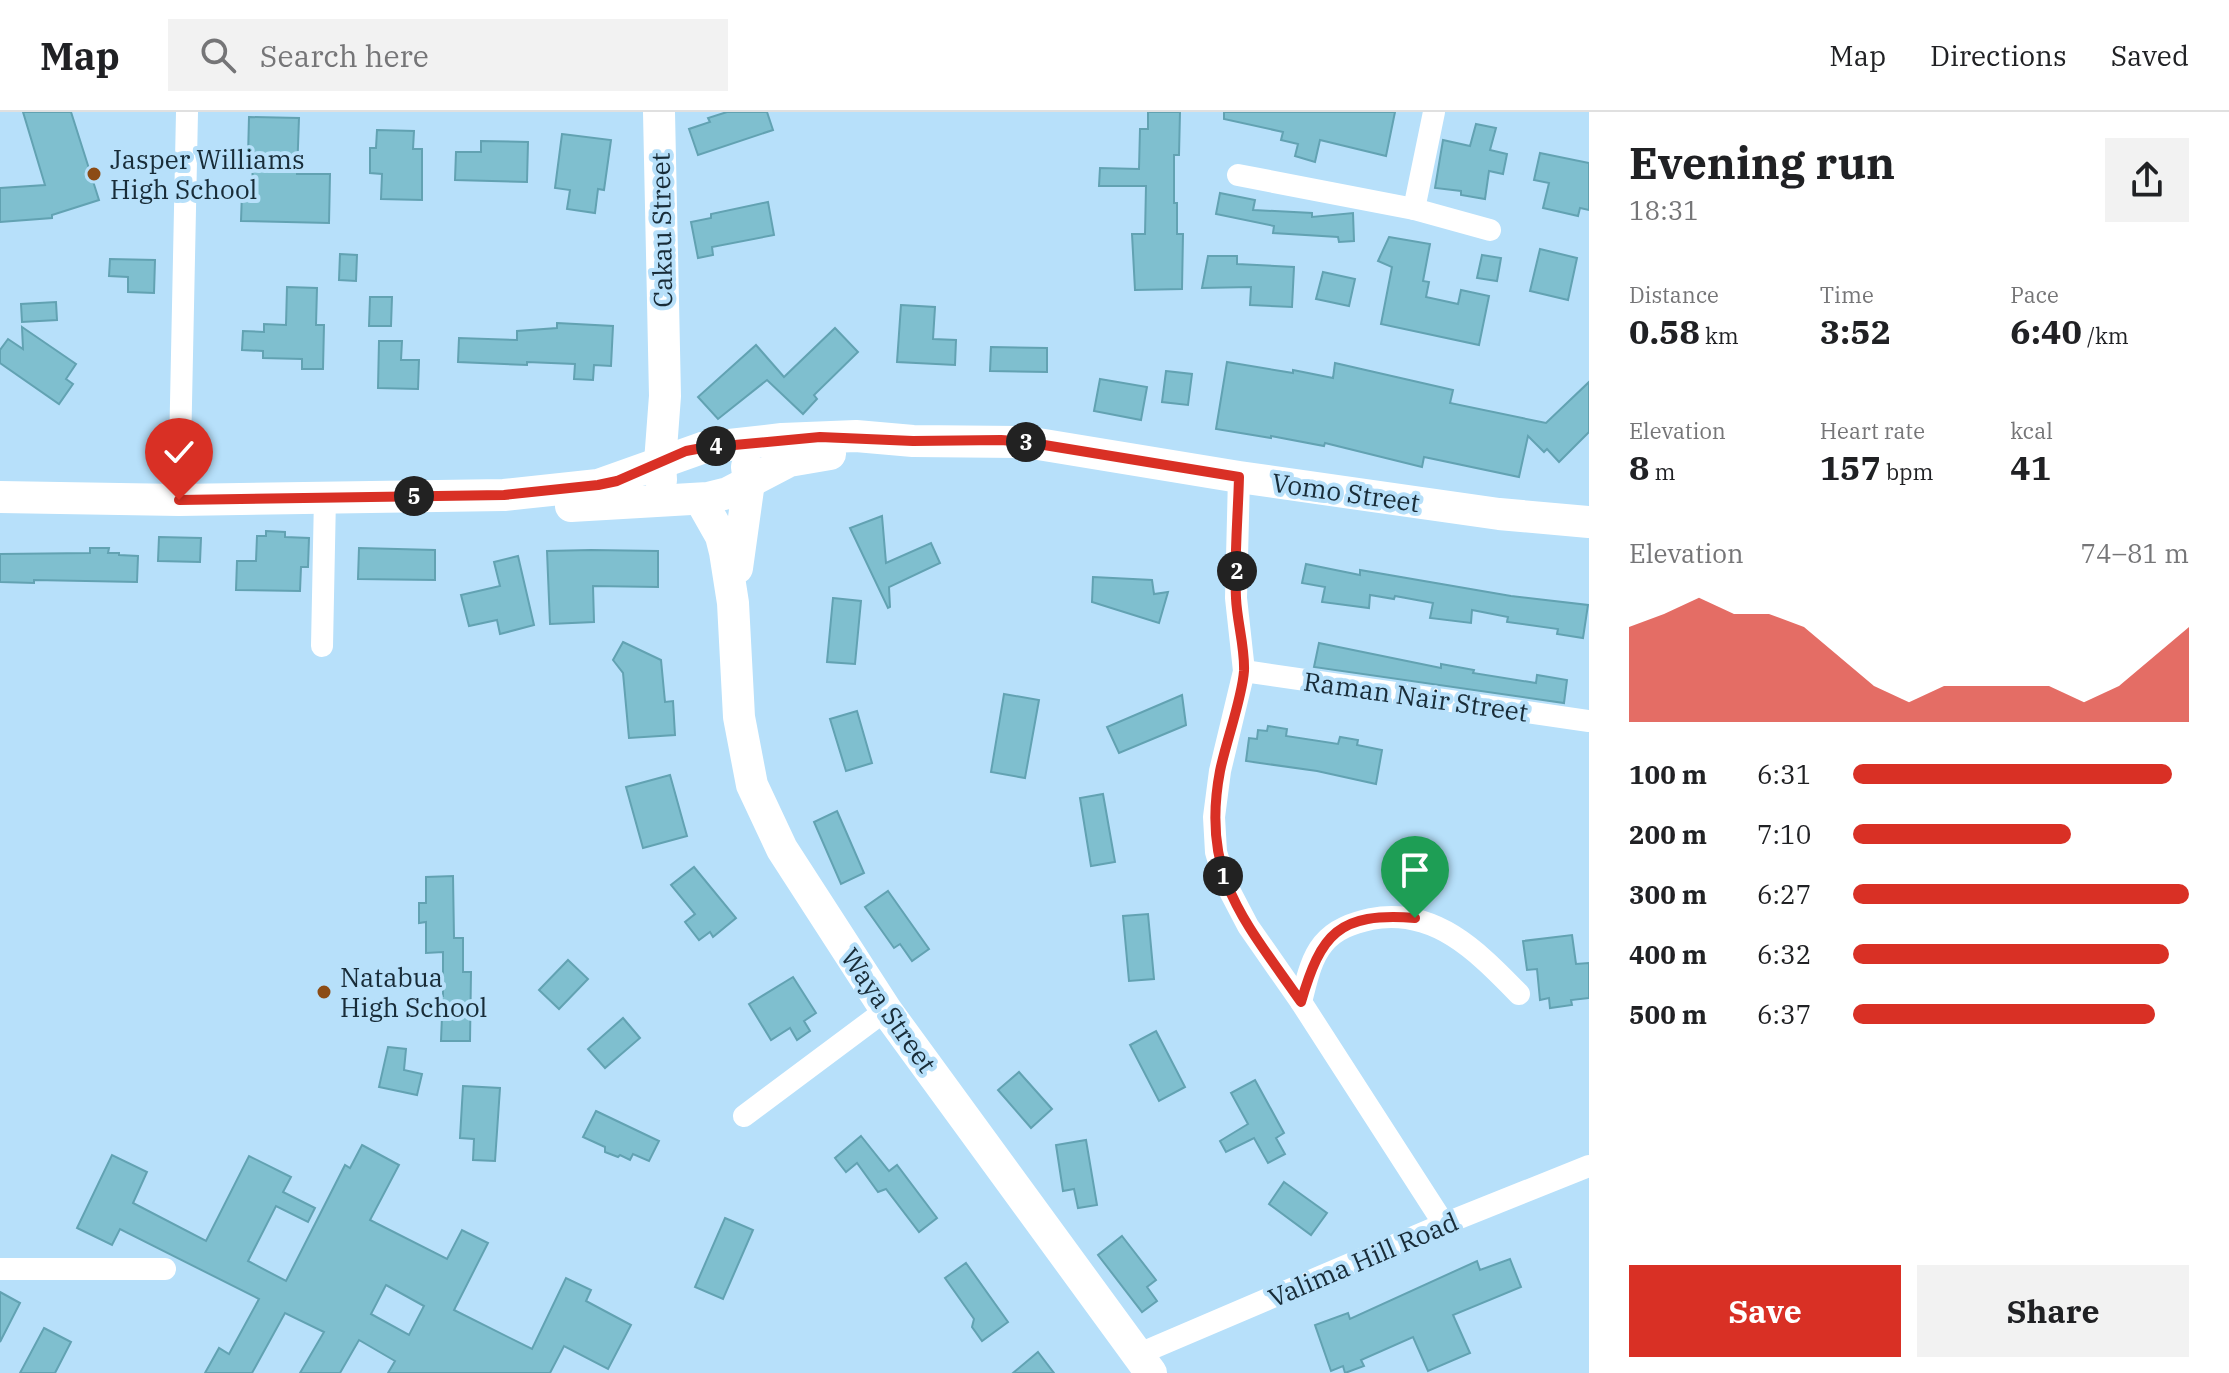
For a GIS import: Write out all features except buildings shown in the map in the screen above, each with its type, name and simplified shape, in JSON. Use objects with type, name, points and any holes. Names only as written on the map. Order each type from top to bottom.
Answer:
[{"type":"main road","name":"Cakau Street","points":[[659,112],[665,426],[660,462]]},
{"type":"main road","name":"Cakau Street","points":[[664,348],[680,418],[692,432],[724,445]]},
{"type":"main road","name":"Vomo Street","points":[[0,497],[179,500],[504,495],[617,481],[686,451],[832,436],[913,441],[1026,442],[1239,477],[1499,514],[1589,522]]},
{"type":"main road","name":"Vomo Street","points":[[504,495],[581,507],[686,500],[728,493],[793,460],[913,441]]},
{"type":"main road","points":[[724,445],[745,461],[749,482]]},
{"type":"main road","name":"Waya Street","points":[[660,462],[663,486],[686,500],[721,536],[733,603],[739,717],[752,785],[782,849],[886,1010],[1145,1364]]},
{"type":"main road","name":"Waya Street","points":[[733,603],[749,482]]},
{"type":"street","points":[[179,500],[187,112]]},
{"type":"street","points":[[1414,209],[1434,112]]},
{"type":"street","points":[[1238,175],[1414,209],[1490,230]]},
{"type":"street","points":[[1239,477],[1236,598],[1244,671],[1220,771],[1214,817],[1216,852],[1225,882],[1248,926],[1301,1002],[1444,1224]]},
{"type":"street","points":[[322,646],[325,497]]},
{"type":"street","name":"Raman Nair Street","points":[[1244,671],[1589,721]]},
{"type":"street","points":[[1301,1002],[1312,962],[1323,944],[1336,932],[1356,922],[1399,917],[1433,924],[1454,935],[1479,953],[1519,994]]},
{"type":"street","points":[[744,1116],[886,1010]]},
{"type":"street","name":"Valima Hill Road","points":[[1145,1364],[1444,1224],[1589,1166]]},
{"type":"street","points":[[0,1269],[165,1269]]},
{"type":"place","name":"Jasper Williams High School","points":[[94,174]]},
{"type":"place","name":"Natabua High School","points":[[324,992]]},
{"type":"route","points":[[179,500],[504,495],[617,481],[686,451],[702,448],[782,439],[856,436],[913,441],[1026,442],[1239,477],[1236,598],[1244,671],[1220,771],[1214,817],[1216,852],[1225,882],[1248,926],[1301,1002],[1312,962],[1323,944],[1336,932],[1356,922],[1377,918],[1415,918]]}]
